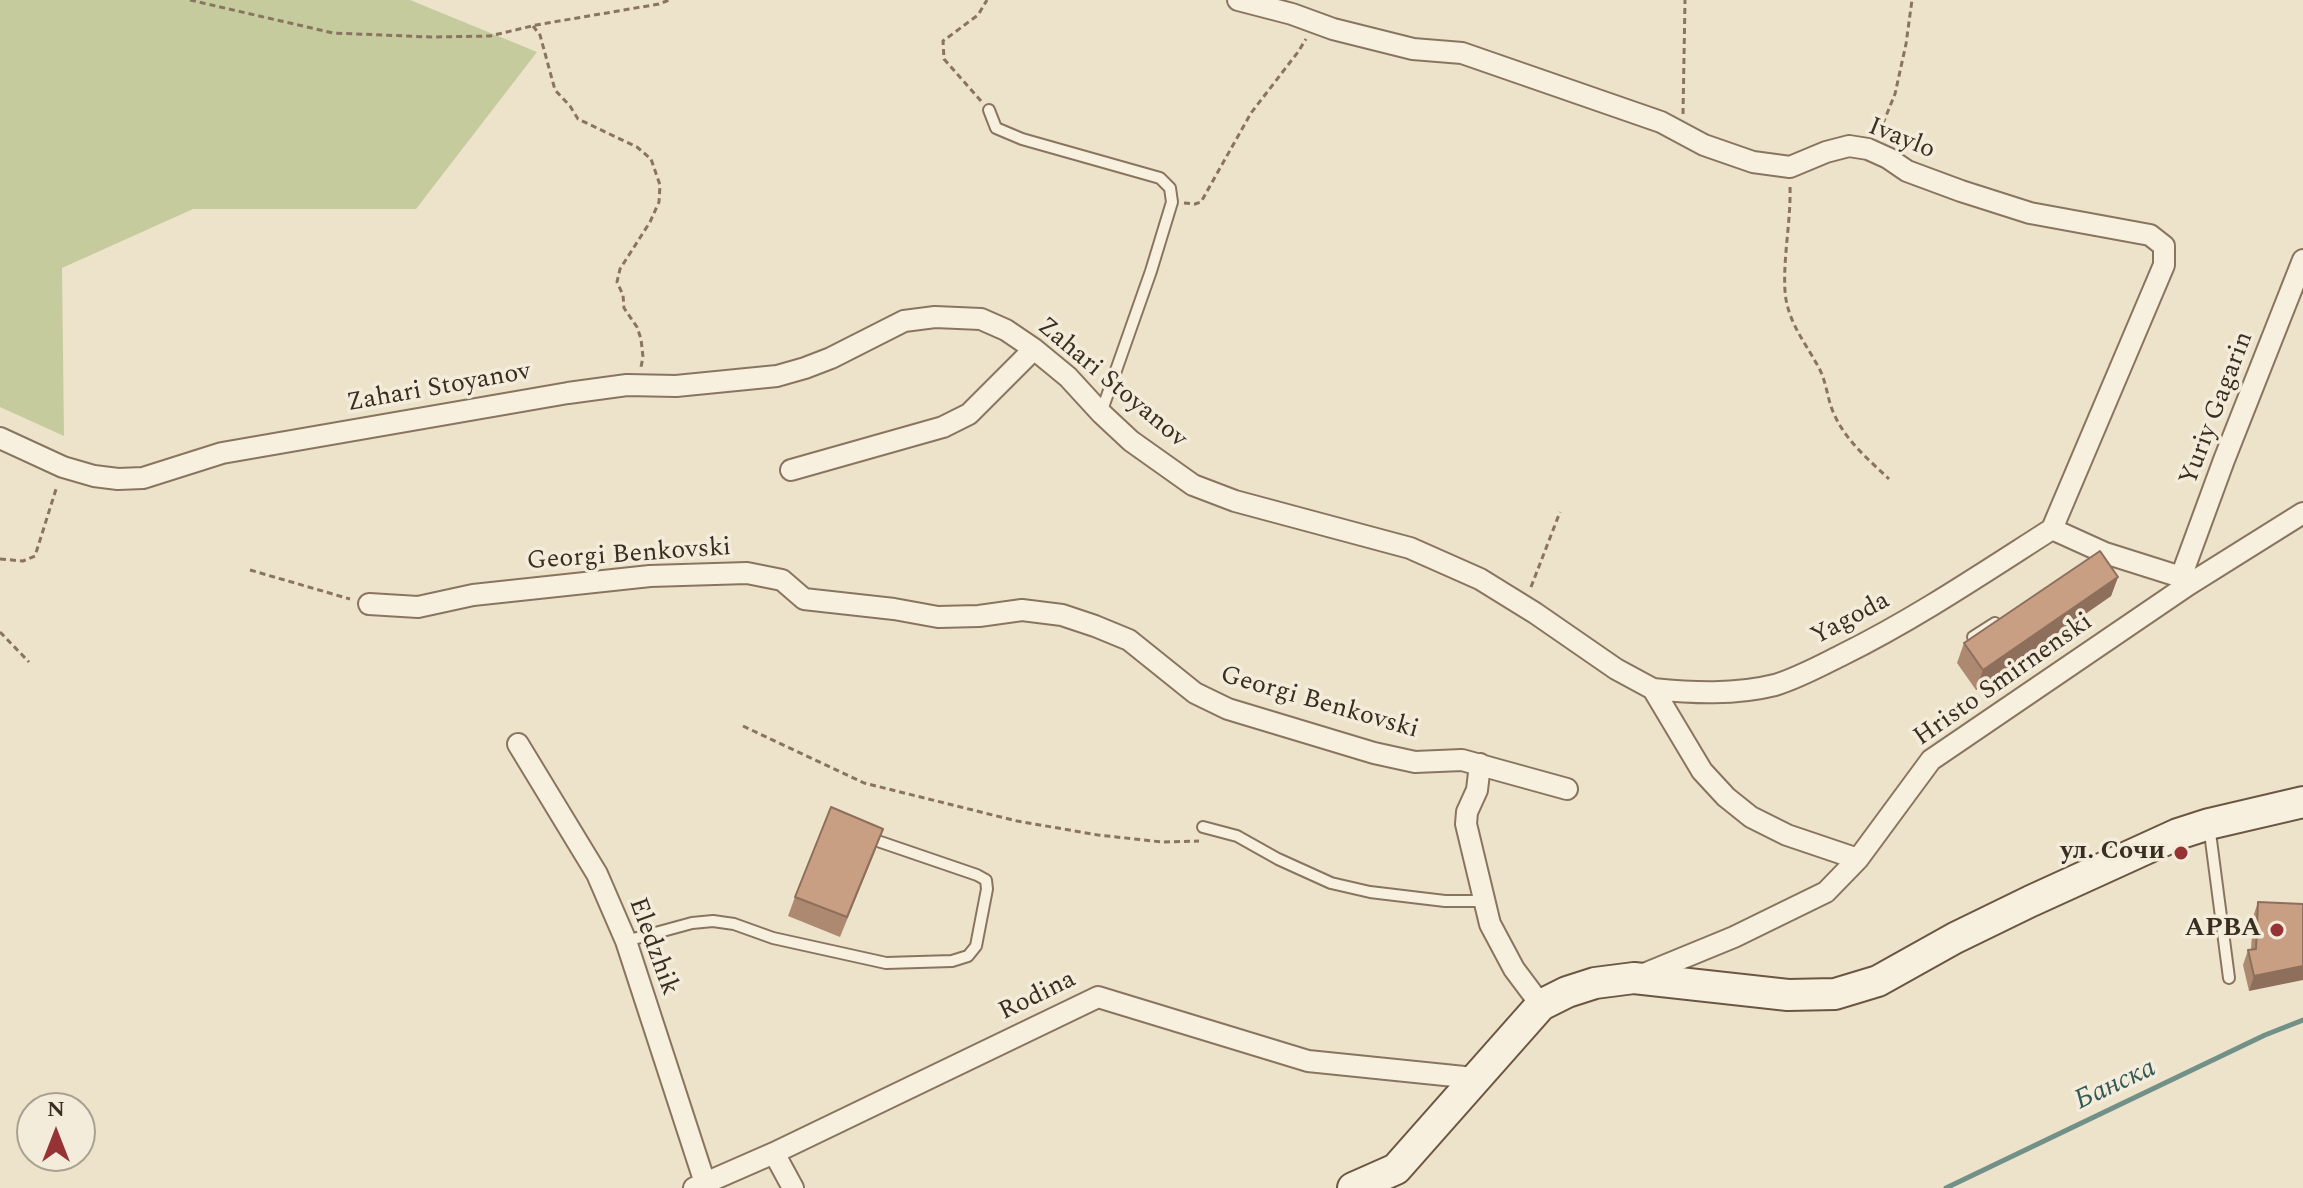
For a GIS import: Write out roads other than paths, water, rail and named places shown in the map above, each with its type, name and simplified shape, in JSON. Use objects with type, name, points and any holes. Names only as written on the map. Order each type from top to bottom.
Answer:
[{"type":"street","name":"Ivaylo","points":[[1238,0],[1413,49],[1462,53],[1661,122],[1704,145],[1753,162],[1790,167],[1849,146],[1875,152],[1907,171],[2030,213],[2150,235],[2164,246],[2164,265],[2052,529]]},
{"type":"street","name":"Yuriy Gagarin","points":[[2185,581],[2224,460],[2303,260]]},
{"type":"street","name":"Zahari Stoyanov","points":[[0,438],[63,467],[94,476],[143,478],[222,453],[568,393],[777,376],[831,358],[904,321],[935,317],[981,319],[1006,330],[1034,349],[1068,377],[1131,441],[1193,485],[1235,501],[1410,548],[1480,579],[1616,669],[1653,689]]},
{"type":"street","points":[[791,470],[943,427],[969,414],[1034,349]]},
{"type":"street","name":"Hristo Smirnenski","points":[[1634,978],[1734,937],[1826,892],[1858,859],[1931,760],[2185,581],[2303,513]]},
{"type":"street","points":[[2052,529],[2098,557],[2185,581]]},
{"type":"street","name":"Yagoda","points":[[1653,689],[1693,693],[1732,691],[1774,685],[1800,676],[1891,631],[2052,529]]},
{"type":"street","name":"Georgi Benkovski","points":[[369,604],[418,607],[473,595],[643,577],[747,573],[782,580],[804,599],[938,617],[979,616],[1022,610],[1062,615],[1129,640],[1195,693],[1228,709],[1374,753],[1415,762],[1462,760],[1567,789]]},
{"type":"street","points":[[1653,689],[1702,771],[1726,797],[1751,817],[1787,835],[1858,859]]},
{"type":"street","name":"Eledzhik","points":[[518,744],[597,874],[626,941],[699,1185]]},
{"type":"street","points":[[1480,764],[1477,790],[1467,812],[1466,824],[1484,901],[1490,924],[1514,969],[1541,1005]]},
{"type":"street","points":[[1353,1188],[1396,1169],[1541,1005],[1567,992],[1595,983],[1634,978],[1788,995],[1835,994],[1878,981],[1955,938],[2178,834],[2303,802]]},
{"type":"street","name":"Rodina","points":[[699,1185],[774,1153],[1098,997],[1308,1061],[1474,1078]]},
{"type":"street","points":[[774,1153],[793,1188]]},
{"type":"lane","points":[[989,110],[996,128],[1160,178],[1170,188],[1172,202],[1151,271],[1101,413]]},
{"type":"lane","points":[[1973,637],[2000,620]]},
{"type":"lane","points":[[2209,824],[2229,978]]},
{"type":"lane","points":[[1203,827],[1237,836],[1331,883],[1370,892],[1445,901],[1484,901]]},
{"type":"lane","points":[[626,941],[692,923],[713,921],[886,963],[952,961],[968,956],[976,946],[986,880],[855,833]]},
{"type":"waterway","name":"Банска","points":[[1946,1188],[2265,1035],[2303,1020]]},
{"type":"place","name":"ул. Сочи","points":[[2181,853]]},
{"type":"place","name":"АРВА","points":[[2277,930]]}]
